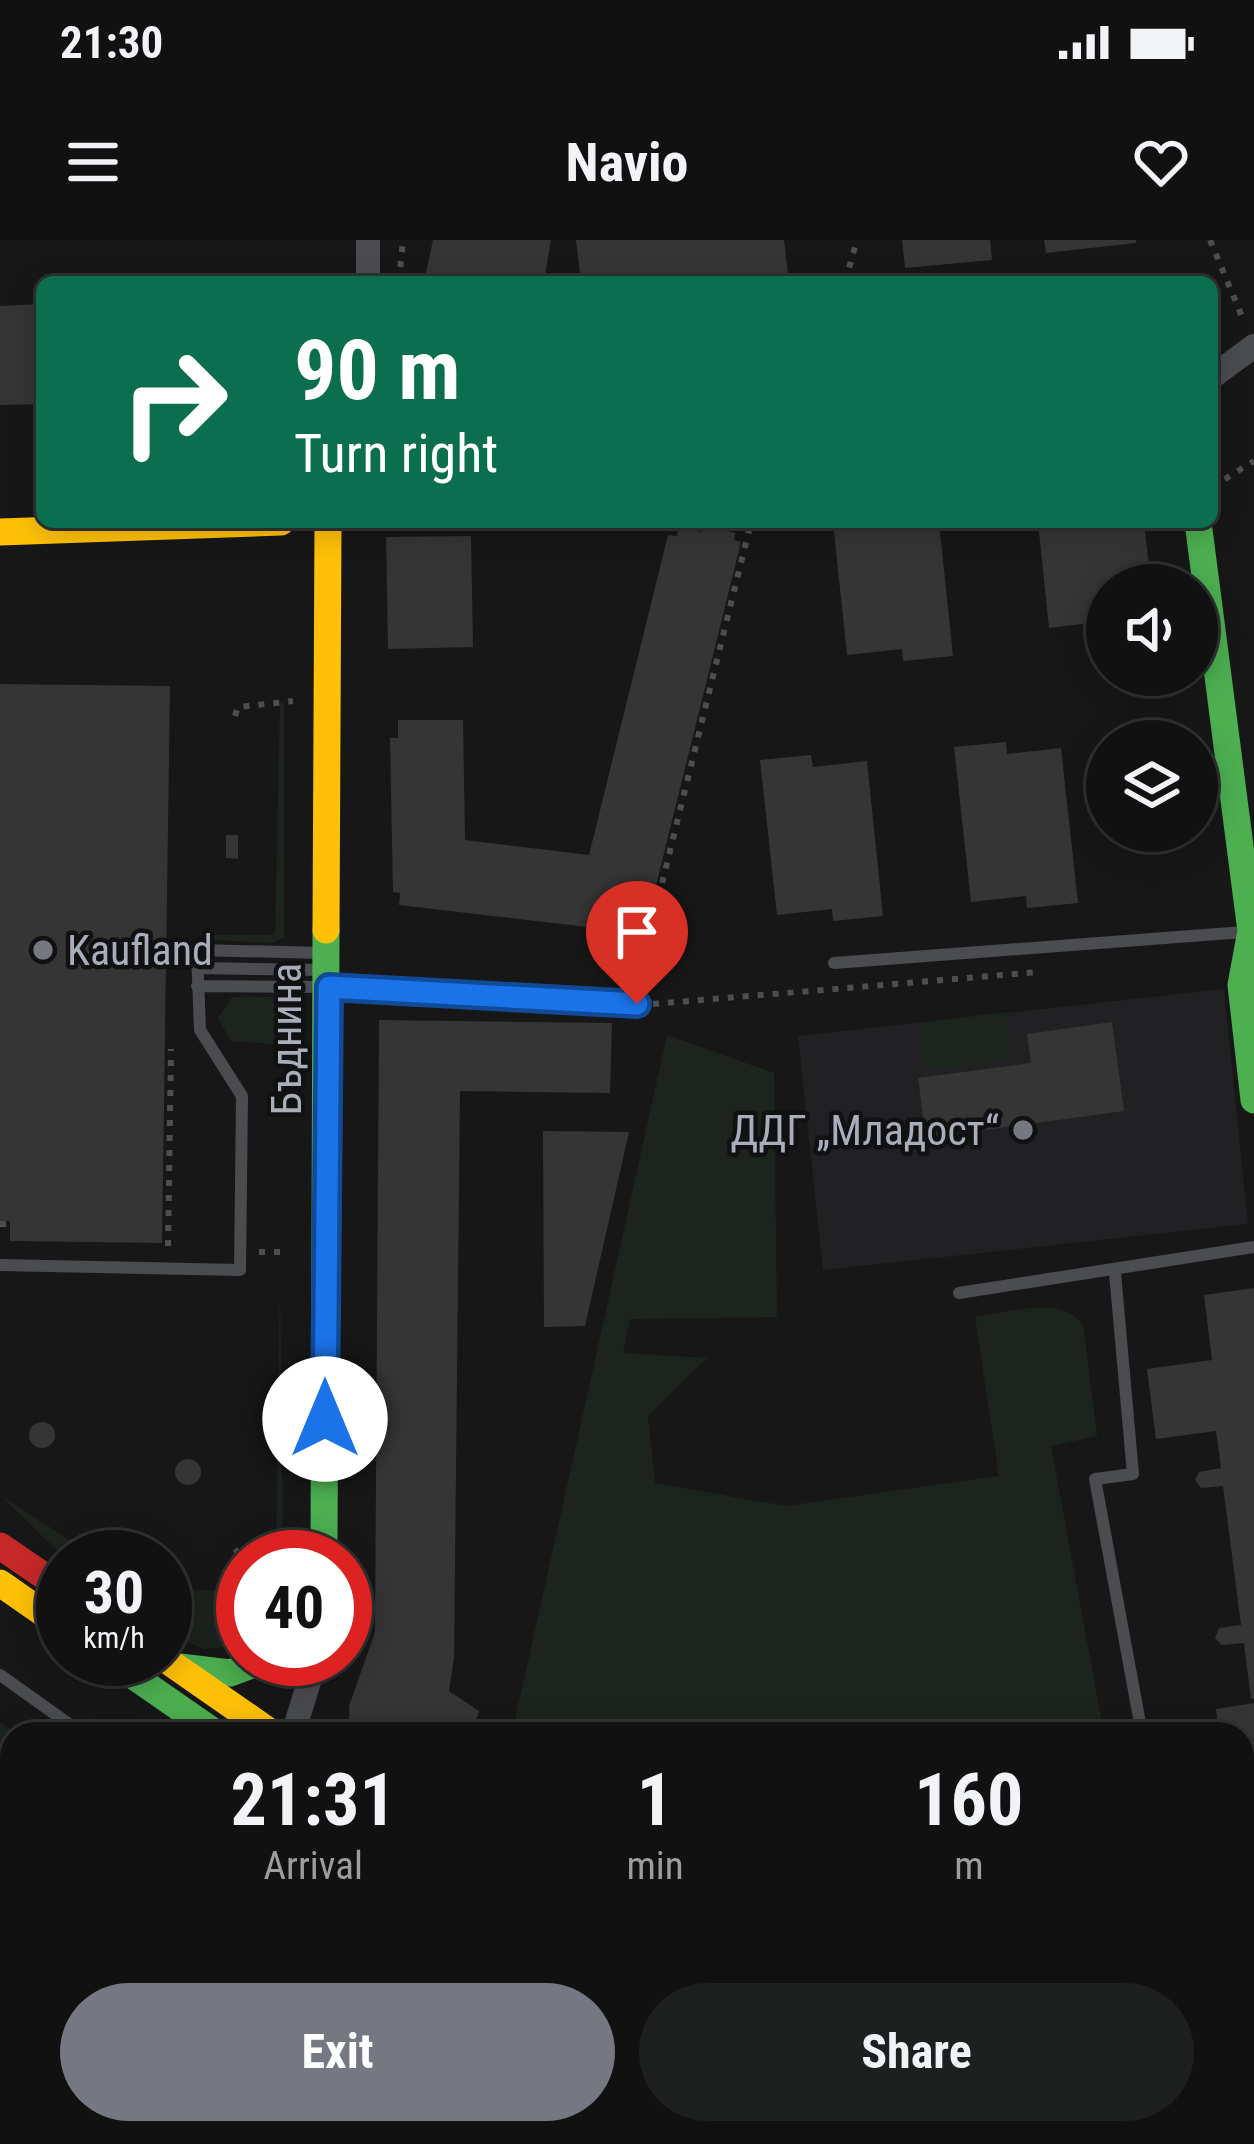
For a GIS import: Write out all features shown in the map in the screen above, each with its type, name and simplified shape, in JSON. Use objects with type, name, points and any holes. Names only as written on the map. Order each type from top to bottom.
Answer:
[{"type":"street","points":[[368,240],[368,276]]},
{"type":"street","points":[[1218,373],[1254,346]]},
{"type":"street","points":[[0,532],[112,528]]},
{"type":"street","name":"Бъднина","points":[[324,1530],[328,528]]},
{"type":"street","points":[[1199,528],[1251,932],[1241,986],[1254,1100]]},
{"type":"street","points":[[0,1546],[36,1571]]},
{"type":"street","points":[[0,1583],[36,1608]]},
{"type":"street","points":[[192,1678],[256,1722]]},
{"type":"street","points":[[142,1686],[191,1722]]},
{"type":"street","points":[[297,1722],[308,1686]]},
{"type":"lane","points":[[835,963],[1251,932]]},
{"type":"lane","points":[[0,1265],[240,1270],[242,1096],[200,1030],[197,950],[329,970],[637,1004]]},
{"type":"lane","points":[[197,968],[329,970]]},
{"type":"lane","points":[[197,986],[329,970]]},
{"type":"lane","points":[[959,1293],[1115,1273],[1254,1247]]},
{"type":"lane","points":[[1115,1273],[1133,1474],[1094,1479],[1140,1722]]},
{"type":"lane","points":[[0,1675],[66,1722]]},
{"type":"path","points":[[400,276],[403,240]]},
{"type":"path","points":[[847,276],[857,240]]},
{"type":"path","points":[[1210,240],[1243,320]]},
{"type":"path","points":[[1218,484],[1254,461]]},
{"type":"path","points":[[637,986],[750,528]]},
{"type":"path","points":[[236,716],[238,707],[249,702],[292,701]]},
{"type":"path","points":[[637,1004],[1056,971]]},
{"type":"path","points":[[168,1250],[171,1048]]},
{"type":"path","points":[[259,1252],[289,1252]]},
{"type":"shaded area","points":[[280,703],[284,703],[284,937],[272,943],[214,940],[214,935],[275,935]]},
{"type":"shaded area","name":"ДДГ „Младост“","points":[[1224,989],[1248,1224],[823,1270],[798,1036]]},
{"type":"shaded area","points":[[232,997],[287,997],[286,1045],[231,1041],[218,1018]]},
{"type":"shaded area","points":[[1006,1012],[1012,1059],[925,1070],[919,1023]]},
{"type":"shaded area","points":[[667,1035],[774,1073],[777,1317],[630,1319],[623,1353],[707,1358],[648,1416],[655,1483],[786,1506],[999,1476],[975,1317],[1033,1308],[1073,1315],[1083,1324],[1097,1436],[1051,1446],[1102,1722],[515,1722]]},
{"type":"shaded area","points":[[280,1271],[283,1530],[276,1530]]},
{"type":"shaded area","points":[[0,1495],[54,1530],[36,1530]]},
{"type":"shaded area","points":[[192,1590],[216,1590],[216,1648],[192,1644]]},
{"type":"building","points":[[433,240],[551,240],[545,276],[425,276]]},
{"type":"building","points":[[576,240],[784,240],[788,276],[580,276]]},
{"type":"building","points":[[902,240],[990,240],[992,260],[905,268]]},
{"type":"building","points":[[1044,240],[1136,240],[1136,243],[1046,253]]},
{"type":"building","points":[[36,304],[36,404],[0,405],[0,306]]},
{"type":"building","points":[[679,528],[702,532],[716,528],[735,533],[734,540],[741,542],[646,926],[641,924],[639,933],[399,905],[400,893],[393,892],[390,738],[398,738],[398,720],[463,720],[465,840],[589,855],[668,535],[677,536]]},
{"type":"building","points":[[834,528],[940,528],[953,656],[903,661],[902,649],[847,655]]},
{"type":"building","points":[[1039,528],[1145,528],[1149,564],[1086,564],[1086,624],[1049,628]]},
{"type":"building","points":[[471,536],[473,647],[388,649],[386,537]]},
{"type":"building","points":[[0,684],[170,686],[162,1243],[10,1241],[10,1221],[0,1221]]},
{"type":"building","points":[[1006,742],[1007,754],[1061,748],[1078,903],[1027,908],[1026,896],[971,902],[954,747]]},
{"type":"building","points":[[811,755],[813,767],[867,761],[883,916],[833,921],[832,909],[777,915],[760,760]]},
{"type":"building","points":[[226,835],[238,835],[238,859],[226,858]]},
{"type":"building","points":[[379,1020],[612,1023],[610,1093],[460,1091],[454,1658],[449,1691],[479,1711],[476,1722],[350,1722],[356,1686],[372,1686]]},
{"type":"building","points":[[1112,1022],[1124,1111],[926,1138],[918,1078],[1031,1063],[1027,1034]]},
{"type":"building","points":[[543,1131],[629,1132],[585,1326],[544,1327]]},
{"type":"building","points":[[1254,1288],[1251,1699],[1244,1643],[1222,1645],[1215,1638],[1219,1628],[1241,1625],[1223,1486],[1201,1488],[1195,1480],[1199,1472],[1221,1468],[1216,1431],[1156,1439],[1147,1369],[1212,1360],[1204,1295]]},
{"type":"building","points":[[42,1422],[55,1435],[42,1448],[29,1435]]},
{"type":"building","points":[[188,1459],[201,1472],[188,1485],[175,1472]]},
{"type":"building","points":[[1254,1703],[1254,1722],[1218,1722],[1216,1709]]},
{"type":"traffic: fast","points":[[1199,528],[1251,931],[1241,985],[1254,1100]]},
{"type":"traffic: fast","points":[[324,1530],[326,930]]},
{"type":"traffic: fast","points":[[192,1668],[216,1671]]},
{"type":"traffic: fast","points":[[148,1686],[200,1722]]},
{"type":"traffic: slow","points":[[0,532],[112,528]]},
{"type":"traffic: slow","points":[[326,930],[328,528]]},
{"type":"traffic: slow","points":[[0,1583],[36,1608]]},
{"type":"traffic: slow","points":[[192,1678],[256,1722]]},
{"type":"traffic: jam","points":[[0,1546],[36,1571]]},
{"type":"place","name":"Kaufland","points":[[43,950]]},
{"type":"place","name":"ДДГ „Младост“","points":[[1023,1130]]},
{"type":"route","points":[[325,1419],[329,987],[637,1004]]}]
